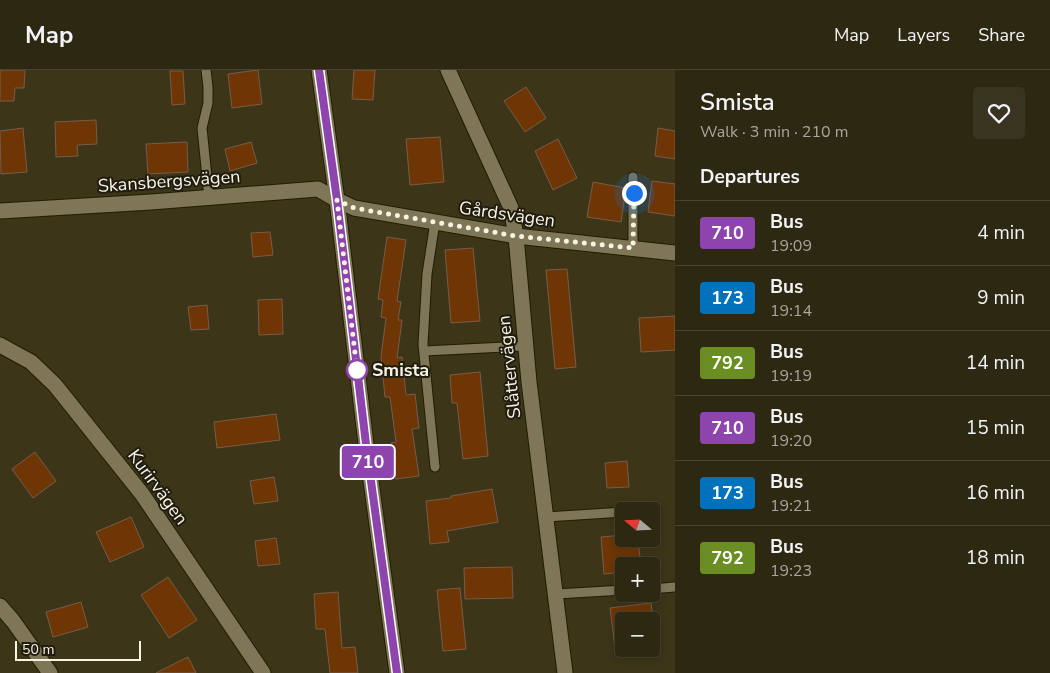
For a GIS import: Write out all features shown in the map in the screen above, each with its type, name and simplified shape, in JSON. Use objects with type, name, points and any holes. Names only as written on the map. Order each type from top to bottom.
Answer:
[{"type":"street","points":[[320,70],[366,444],[397,673]]},
{"type":"street","name":"Slåttervägen","points":[[448,70],[510,208],[516,236],[529,382],[565,673]]},
{"type":"street","name":"Skansbergsvägen","points":[[0,211],[318,189],[337,200]]},
{"type":"street","name":"Gårdsvägen","points":[[337,200],[354,208],[516,236],[675,253]]},
{"type":"street","name":"Kurirvägen","points":[[0,345],[32,362],[61,392],[142,494],[263,673]]},
{"type":"street","points":[[0,606],[13,620],[50,673]]},
{"type":"lane","points":[[206,70],[208,103],[202,128],[208,197]]},
{"type":"lane","points":[[633,177],[633,248]]},
{"type":"lane","points":[[435,467],[423,344],[427,274],[436,222]]},
{"type":"lane","points":[[424,351],[526,346]]},
{"type":"lane","points":[[546,517],[615,513]]},
{"type":"lane","points":[[660,588],[675,587]]},
{"type":"lane","points":[[556,594],[615,591]]},
{"type":"building","points":[[0,70],[25,70],[24,88],[15,88],[14,101],[0,101]]},
{"type":"building","points":[[258,70],[262,104],[232,108],[228,74]]},
{"type":"building","points":[[354,70],[375,70],[373,100],[352,99]]},
{"type":"building","points":[[170,71],[183,71],[185,104],[172,105]]},
{"type":"building","points":[[526,87],[546,118],[525,132],[504,101]]},
{"type":"building","points":[[96,120],[97,144],[77,145],[78,156],[56,157],[55,122]]},
{"type":"building","points":[[23,128],[27,172],[1,174],[0,131]]},
{"type":"building","points":[[658,128],[675,131],[675,159],[655,156]]},
{"type":"building","points":[[440,137],[444,182],[410,185],[406,139]]},
{"type":"building","points":[[558,139],[577,178],[553,190],[535,151]]},
{"type":"building","points":[[187,142],[188,172],[148,174],[146,144]]},
{"type":"building","points":[[251,142],[257,163],[230,171],[225,149]]},
{"type":"building","points":[[652,181],[675,184],[675,216],[648,212]]},
{"type":"building","points":[[593,182],[626,188],[621,222],[587,217]]},
{"type":"building","points":[[270,232],[273,255],[253,257],[251,233]]},
{"type":"building","points":[[387,237],[406,240],[397,301],[401,302],[398,320],[402,320],[397,358],[402,357],[406,395],[415,394],[419,428],[412,429],[419,476],[396,479],[391,443],[396,442],[390,397],[385,397],[381,357],[386,318],[381,317],[383,300],[378,299]]},
{"type":"building","points":[[473,248],[480,321],[451,323],[445,250]]},
{"type":"building","points":[[567,269],[576,367],[555,369],[546,270]]},
{"type":"building","points":[[282,299],[283,334],[259,335],[258,300]]},
{"type":"building","points":[[207,305],[209,329],[191,330],[188,307]]},
{"type":"building","points":[[675,316],[675,350],[641,352],[639,318]]},
{"type":"building","points":[[480,372],[488,456],[463,459],[457,403],[452,403],[450,375]]},
{"type":"building","points":[[276,414],[280,440],[217,448],[214,422]]},
{"type":"building","points":[[35,452],[56,481],[33,498],[12,469]]},
{"type":"building","points":[[627,461],[629,487],[607,488],[605,463]]},
{"type":"building","points":[[274,477],[278,501],[254,504],[250,481]]},
{"type":"building","points":[[492,489],[498,522],[447,531],[449,542],[430,544],[426,501],[451,498],[451,496]]},
{"type":"building","points":[[131,517],[144,547],[110,562],[96,532]]},
{"type":"building","points":[[615,536],[615,548],[639,548],[640,557],[615,557],[615,573],[604,574],[601,537]]},
{"type":"building","points":[[276,538],[280,564],[258,566],[255,541]]},
{"type":"building","points":[[512,567],[513,598],[465,599],[464,568]]},
{"type":"building","points":[[168,577],[197,620],[169,638],[141,595]]},
{"type":"building","points":[[460,588],[466,649],[443,651],[437,590]]},
{"type":"building","points":[[338,592],[342,648],[355,647],[358,673],[330,673],[325,629],[316,629],[314,594]]},
{"type":"building","points":[[81,602],[88,627],[53,637],[46,612]]},
{"type":"building","points":[[651,603],[652,612],[615,612],[615,648],[610,608]]},
{"type":"building","points":[[188,657],[196,673],[156,673]]},
{"type":"bus line","name":"710","points":[[319,70],[397,673]]},
{"type":"place","name":"Smista","points":[[357,370]]},
{"type":"route","points":[[357,370],[337,200],[354,208],[516,236],[633,248],[634,193]]}]
